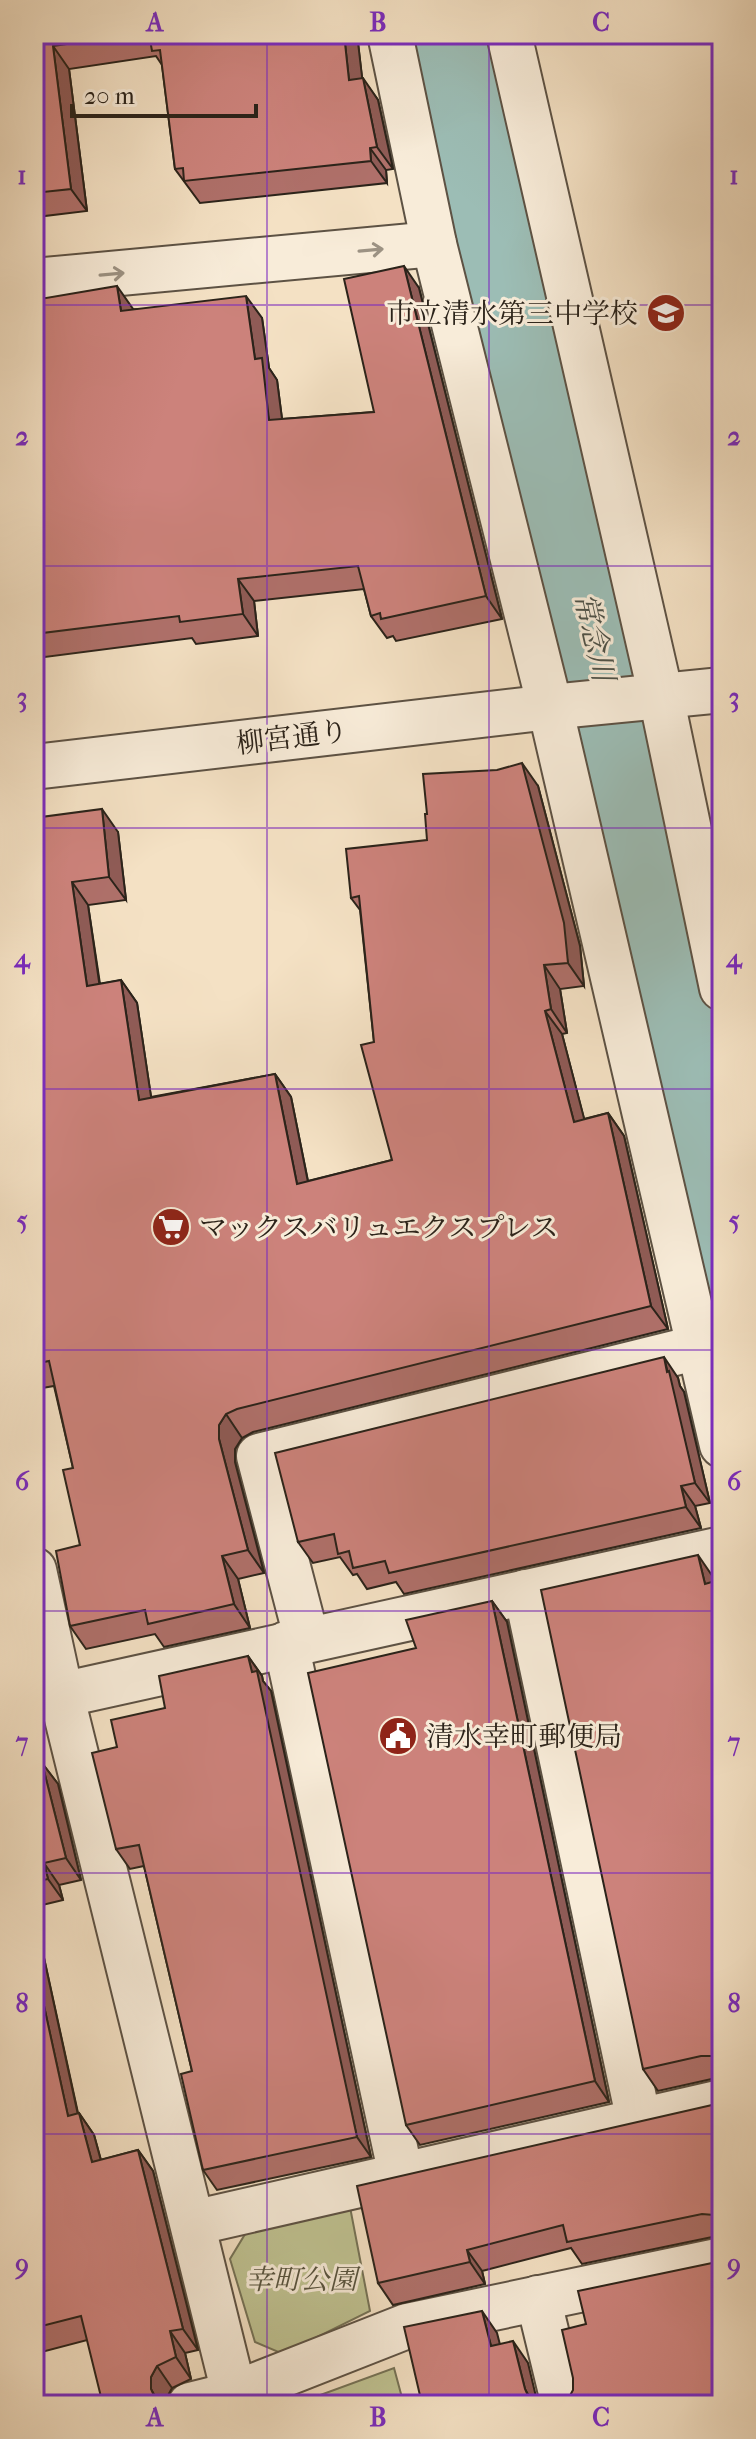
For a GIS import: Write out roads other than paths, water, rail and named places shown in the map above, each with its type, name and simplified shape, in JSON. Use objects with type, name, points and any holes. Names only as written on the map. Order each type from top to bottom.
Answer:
[{"type":"street","points":[[390,34],[434,244],[550,707],[722,1445]]},
{"type":"street","points":[[509,34],[661,696],[722,988]]},
{"type":"street","points":[[34,281],[434,244]]},
{"type":"street","points":[[661,696],[722,690]]},
{"type":"street","name":"柳宮通り","points":[[34,767],[661,696]]},
{"type":"street","points":[[401,2175],[259,1456],[699,1347]]},
{"type":"street","points":[[48,1698],[722,1549]]},
{"type":"street","points":[[34,1570],[48,1698],[193,2223],[236,2400]]},
{"type":"street","points":[[526,1592],[639,2121]]},
{"type":"street","points":[[193,2223],[722,2102]]},
{"type":"street","points":[[190,2405],[236,2400],[407,2326],[722,2260]]},
{"type":"street","points":[[538,2298],[564,2405]]},
{"type":"waterway","name":"常念川","points":[[452,34],[678,992],[707,1175],[722,1243]]},
{"type":"place","name":"市立清水第三中学校","points":[[666,313]]},
{"type":"place","name":"マックスバリュエクスプレス","points":[[171,1227]]},
{"type":"place","name":"清水幸町郵便局","points":[[398,1736]]},
{"type":"park label","name":"幸町公園","points":[[301,2279]]}]
